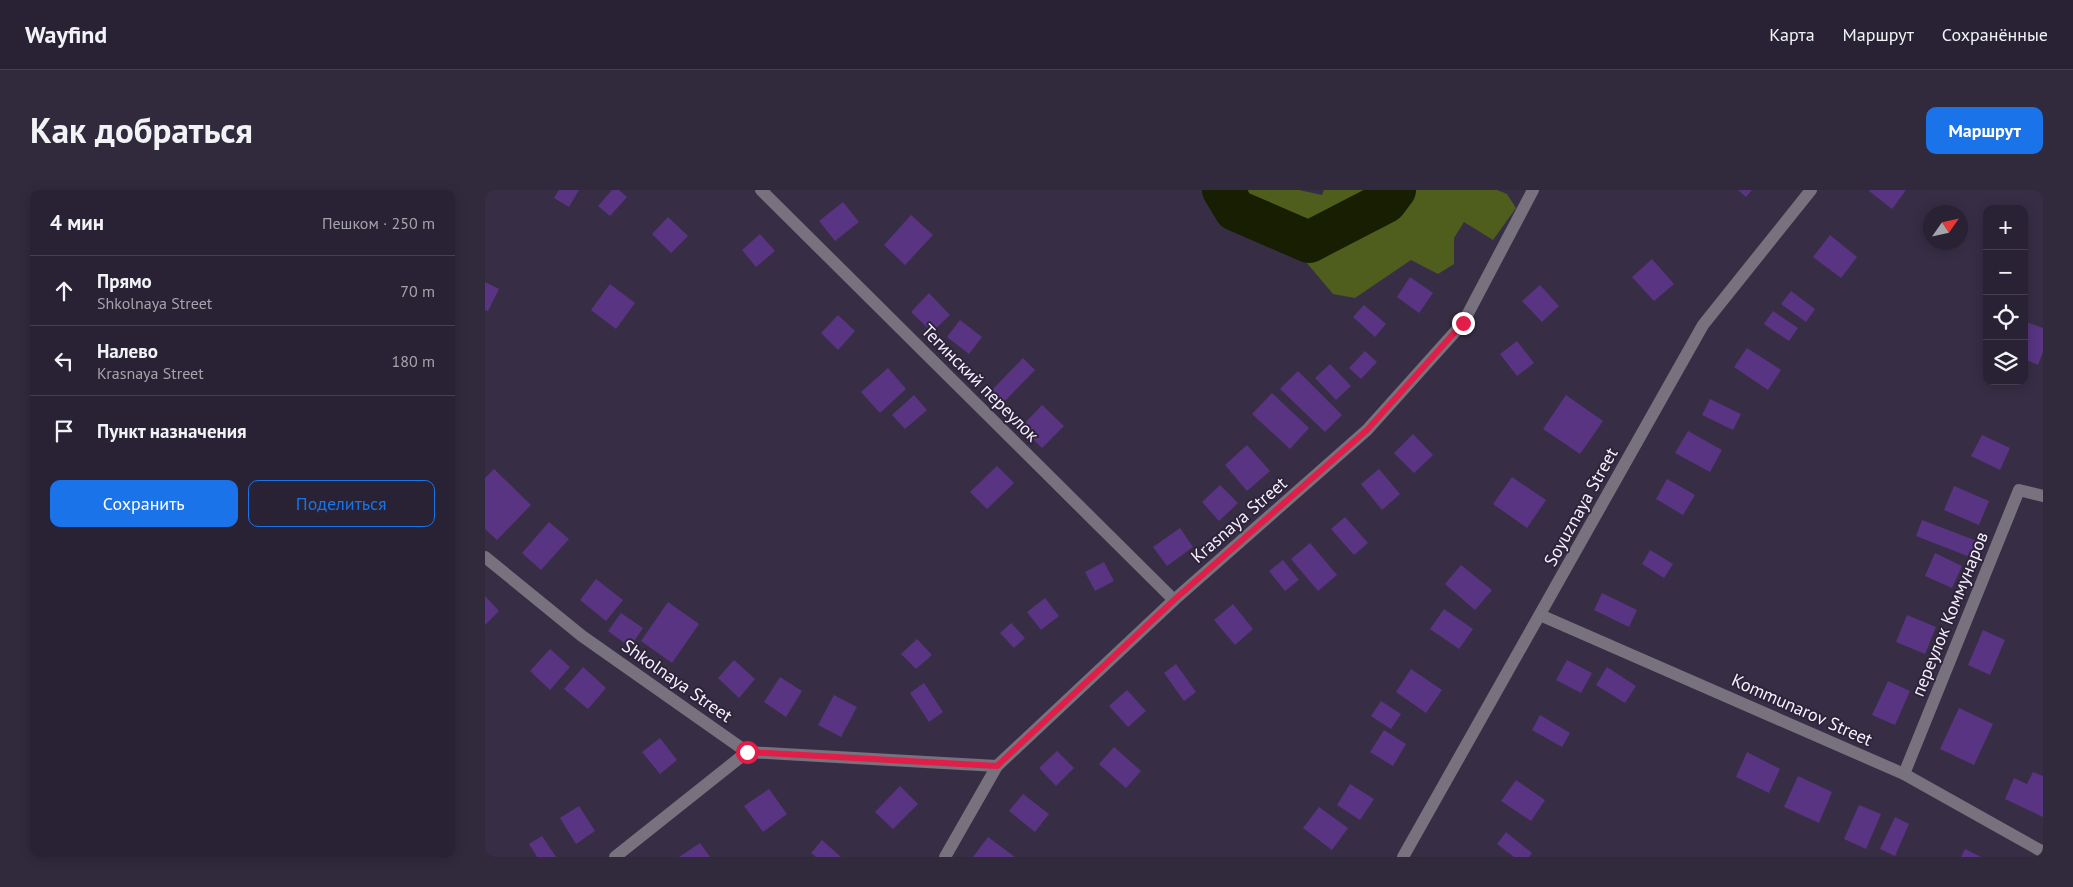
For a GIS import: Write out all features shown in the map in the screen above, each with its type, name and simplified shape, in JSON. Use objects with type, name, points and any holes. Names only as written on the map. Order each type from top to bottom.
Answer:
[{"type":"street","name":"Тегинский переулок","points":[[761,190],[1174,600]]},
{"type":"street","name":"Krasnaya Street","points":[[945,857],[997,766],[1174,600],[1367,430],[1463,323],[1533,190]]},
{"type":"street","name":"Soyuznaya Street","points":[[1403,857],[1703,325],[1811,190]]},
{"type":"street","name":"переулок Коммунаров","points":[[1904,774],[2019,490],[2043,496]]},
{"type":"street","name":"Shkolnaya Street","points":[[485,557],[582,636],[747,752]]},
{"type":"street","name":"Kommunarov Street","points":[[1540,615],[1904,774],[2043,852]]},
{"type":"street","points":[[615,857],[747,752],[997,766]]},
{"type":"green space","points":[[1245,190],[1299,190],[1322,195],[1324,190],[1497,190],[1507,194],[1516,208],[1493,240],[1464,222],[1454,238],[1454,264],[1438,274],[1411,260],[1355,298],[1333,294],[1306,262],[1269,247],[1248,234],[1244,208]]},
{"type":"building","points":[[559,190],[579,190],[569,207],[554,198]]},
{"type":"building","points":[[612,190],[619,190],[627,197],[610,216],[598,206]]},
{"type":"building","points":[[1738,190],[1752,190],[1746,197]]},
{"type":"building","points":[[1870,190],[1906,190],[1892,209]]},
{"type":"building","points":[[843,202],[859,222],[835,241],[819,221]]},
{"type":"building","points":[[911,215],[933,235],[905,265],[884,245]]},
{"type":"building","points":[[668,217],[688,236],[671,253],[652,234]]},
{"type":"building","points":[[760,234],[775,251],[756,267],[742,250]]},
{"type":"building","points":[[1830,235],[1857,257],[1841,278],[1813,257]]},
{"type":"building","points":[[1652,259],[1674,284],[1654,301],[1632,277]]},
{"type":"building","points":[[1410,277],[1433,293],[1419,313],[1397,297]]},
{"type":"building","points":[[485,282],[499,289],[488,311],[485,310]]},
{"type":"building","points":[[610,284],[635,303],[616,329],[591,310]]},
{"type":"building","points":[[1540,285],[1559,306],[1542,322],[1522,301]]},
{"type":"building","points":[[1791,291],[1815,309],[1806,322],[1781,304]]},
{"type":"building","points":[[929,293],[950,315],[932,332],[911,312]]},
{"type":"building","points":[[1364,305],[1386,324],[1375,337],[1353,317]]},
{"type":"building","points":[[1773,311],[1798,328],[1789,341],[1764,324]]},
{"type":"building","points":[[838,315],[855,331],[838,350],[821,333]]},
{"type":"building","points":[[960,320],[982,337],[969,354],[947,337]]},
{"type":"building","points":[[2028,322],[2043,328],[2043,352],[2038,365],[2028,361]]},
{"type":"building","points":[[1517,341],[1534,363],[1517,376],[1500,354]]},
{"type":"building","points":[[1747,348],[1781,370],[1768,390],[1734,367]]},
{"type":"building","points":[[1365,351],[1377,362],[1361,379],[1349,368]]},
{"type":"building","points":[[1023,358],[1035,370],[1000,406],[988,394]]},
{"type":"building","points":[[1330,364],[1351,386],[1336,400],[1315,378]]},
{"type":"building","points":[[888,368],[906,389],[880,413],[861,392]]},
{"type":"building","points":[[1298,371],[1342,415],[1325,432],[1280,389]]},
{"type":"building","points":[[1272,393],[1309,428],[1290,449],[1252,414]]},
{"type":"building","points":[[914,395],[927,410],[905,429],[892,415]]},
{"type":"building","points":[[1566,395],[1603,421],[1580,454],[1543,429]]},
{"type":"building","points":[[1710,399],[1741,414],[1733,430],[1702,415]]},
{"type":"building","points":[[1042,405],[1064,426],[1042,448],[1021,427]]},
{"type":"building","points":[[1688,431],[1722,450],[1710,472],[1675,453]]},
{"type":"building","points":[[1413,434],[1433,455],[1414,473],[1394,453]]},
{"type":"building","points":[[1982,435],[2010,448],[2000,470],[1971,456]]},
{"type":"building","points":[[1247,445],[1270,471],[1247,491],[1225,465]]},
{"type":"building","points":[[997,466],[1014,483],[987,509],[970,492]]},
{"type":"building","points":[[494,469],[531,505],[497,540],[485,529],[485,478]]},
{"type":"building","points":[[1379,469],[1400,494],[1382,510],[1361,484]]},
{"type":"building","points":[[1512,477],[1546,500],[1527,528],[1493,504]]},
{"type":"building","points":[[1667,479],[1695,495],[1683,515],[1656,499]]},
{"type":"building","points":[[1220,485],[1238,503],[1219,521],[1202,502]]},
{"type":"building","points":[[1954,486],[1989,501],[1979,525],[1944,510]]},
{"type":"building","points":[[1345,517],[1368,543],[1354,555],[1331,529]]},
{"type":"building","points":[[1922,520],[1977,541],[1970,557],[1916,536]]},
{"type":"building","points":[[549,522],[569,539],[541,570],[522,553]]},
{"type":"building","points":[[1180,528],[1193,547],[1167,566],[1153,547]]},
{"type":"building","points":[[1310,543],[1337,575],[1318,591],[1291,559]]},
{"type":"building","points":[[1650,550],[1673,564],[1664,578],[1642,564]]},
{"type":"building","points":[[1935,553],[1962,566],[1952,588],[1925,576]]},
{"type":"building","points":[[1283,560],[1299,580],[1285,591],[1269,571]]},
{"type":"building","points":[[1104,562],[1114,581],[1095,591],[1085,572]]},
{"type":"building","points":[[1461,565],[1492,590],[1475,610],[1445,584]]},
{"type":"building","points":[[596,579],[623,600],[606,621],[580,600]]},
{"type":"building","points":[[1602,593],[1637,610],[1629,627],[1594,610]]},
{"type":"building","points":[[485,596],[499,611],[485,625]]},
{"type":"building","points":[[1045,598],[1059,616],[1041,630],[1027,612]]},
{"type":"building","points":[[668,602],[699,624],[672,663],[641,641]]},
{"type":"building","points":[[1233,604],[1253,629],[1235,645],[1214,620]]},
{"type":"building","points":[[1444,609],[1473,629],[1459,649],[1430,629]]},
{"type":"building","points":[[621,613],[643,628],[630,647],[608,631]]},
{"type":"building","points":[[1907,615],[1936,627],[1925,654],[1896,642]]},
{"type":"building","points":[[1011,623],[1025,638],[1014,648],[1000,633]]},
{"type":"building","points":[[1983,630],[2005,640],[1990,675],[1968,665]]},
{"type":"building","points":[[917,639],[932,655],[916,669],[901,654]]},
{"type":"building","points":[[550,649],[570,667],[550,690],[530,671]]},
{"type":"building","points":[[734,660],[755,679],[739,698],[718,678]]},
{"type":"building","points":[[1567,660],[1592,673],[1581,693],[1556,680]]},
{"type":"building","points":[[1176,664],[1196,692],[1184,701],[1164,673]]},
{"type":"building","points":[[583,667],[606,688],[588,709],[564,689]]},
{"type":"building","points":[[1607,667],[1636,686],[1625,703],[1596,685]]},
{"type":"building","points":[[1411,669],[1442,690],[1426,713],[1396,692]]},
{"type":"building","points":[[780,677],[802,691],[786,717],[764,702]]},
{"type":"building","points":[[1888,681],[1910,691],[1895,725],[1872,715]]},
{"type":"building","points":[[924,683],[943,712],[929,722],[910,693]]},
{"type":"building","points":[[1127,690],[1146,711],[1128,727],[1109,706]]},
{"type":"building","points":[[834,695],[857,707],[841,737],[818,725]]},
{"type":"building","points":[[1381,701],[1401,714],[1391,729],[1371,716]]},
{"type":"building","points":[[1959,708],[1993,724],[1974,765],[1940,749]]},
{"type":"building","points":[[1540,715],[1570,733],[1562,747],[1532,730]]},
{"type":"building","points":[[1384,730],[1406,744],[1393,766],[1370,752]]},
{"type":"building","points":[[660,738],[677,760],[660,774],[642,752]]},
{"type":"building","points":[[1114,747],[1141,771],[1126,788],[1099,764]]},
{"type":"building","points":[[1057,751],[1074,768],[1056,786],[1039,768]]},
{"type":"building","points":[[1747,752],[1780,769],[1769,793],[1736,777]]},
{"type":"building","points":[[2033,772],[2043,776],[2043,817],[2005,799],[2014,778],[2027,784]]},
{"type":"building","points":[[1798,776],[1832,792],[1819,823],[1784,807]]},
{"type":"building","points":[[1516,780],[1545,800],[1531,821],[1501,801]]},
{"type":"building","points":[[1350,784],[1374,799],[1360,820],[1337,805]]},
{"type":"building","points":[[900,786],[918,804],[893,829],[875,812]]},
{"type":"building","points":[[769,789],[787,814],[763,832],[744,806]]},
{"type":"building","points":[[1023,794],[1049,814],[1035,832],[1009,811]]},
{"type":"building","points":[[1859,805],[1881,814],[1866,849],[1844,839]]},
{"type":"building","points":[[579,806],[595,831],[576,844],[560,818]]},
{"type":"building","points":[[1319,807],[1348,828],[1332,850],[1303,828]]},
{"type":"building","points":[[1895,817],[1909,824],[1895,856],[1880,849]]},
{"type":"building","points":[[1506,832],[1532,853],[1529,857],[1514,857],[1497,844]]},
{"type":"building","points":[[542,836],[556,857],[537,857],[529,844]]},
{"type":"building","points":[[988,837],[1015,857],[973,857]]},
{"type":"building","points":[[822,840],[841,857],[816,857],[811,853]]},
{"type":"building","points":[[700,843],[710,857],[679,857]]},
{"type":"building","points":[[1965,849],[1981,857],[1961,857]]},
{"type":"waterway","points":[[1223,190],[1235,210],[1309,242],[1386,202],[1395,190]]},
{"type":"route","points":[[747,752],[997,766],[1174,600],[1367,430],[1463,323]]}]
